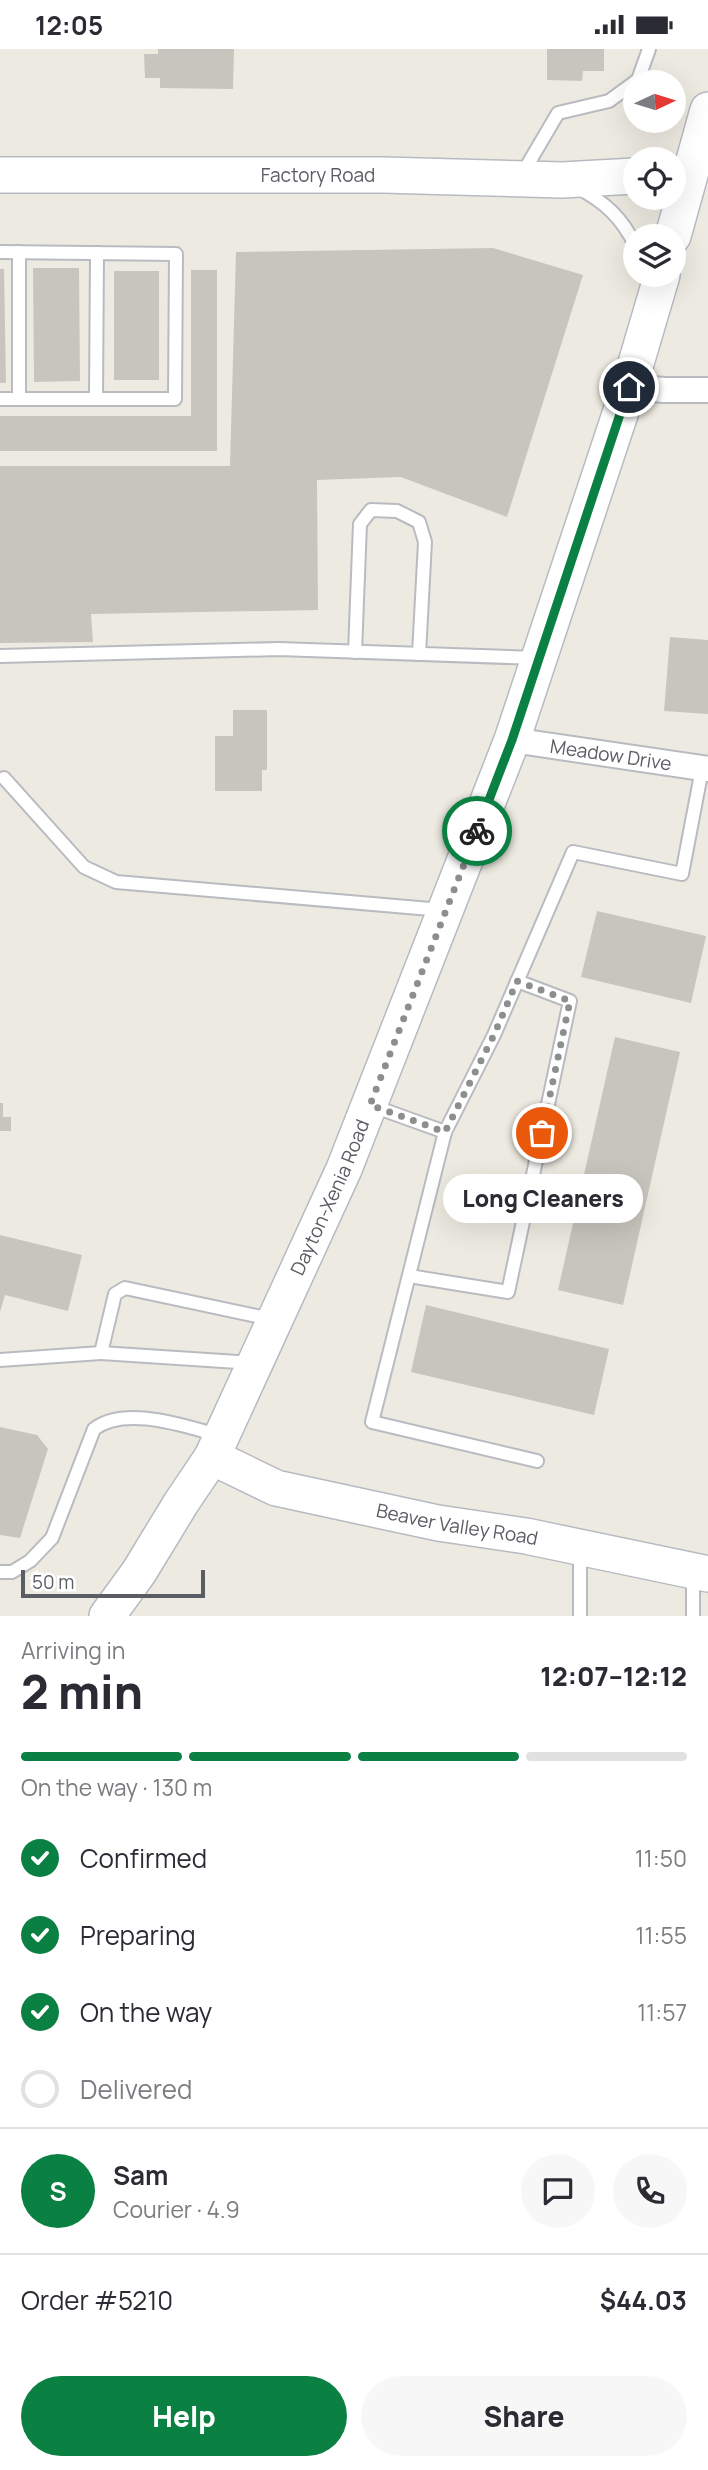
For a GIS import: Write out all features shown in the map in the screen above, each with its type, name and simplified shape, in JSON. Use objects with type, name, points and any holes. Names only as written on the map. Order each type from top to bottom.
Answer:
[{"type":"main road","points":[[686,164],[708,110]]},
{"type":"main road","name":"Factory Road","points":[[0,175],[383,175],[562,180],[623,177]]},
{"type":"main road","name":"Dayton-Xenia Road","points":[[107,1616],[139,1572],[217,1447],[344,1169],[512,740],[629,387],[659,287]]},
{"type":"main road","name":"Beaver Valley Road","points":[[217,1447],[276,1489],[438,1523],[526,1536],[701,1572]]},
{"type":"street","points":[[629,387],[708,390]]},
{"type":"street","name":"Meadow Drive","points":[[512,740],[705,769]]},
{"type":"lane","points":[[642,70],[649,49]]},
{"type":"lane","points":[[519,178],[558,113],[609,101],[623,91]]},
{"type":"lane","points":[[562,180],[603,201],[623,225]]},
{"type":"lane","points":[[0,252],[176,254],[175,399],[0,399]]},
{"type":"lane","points":[[19,252],[19,399]]},
{"type":"lane","points":[[96,399],[97,253]]},
{"type":"lane","points":[[648,287],[649,320]]},
{"type":"lane","points":[[355,652],[360,524],[371,510],[397,511],[419,522],[425,542],[419,654]]},
{"type":"lane","points":[[0,656],[279,649],[539,659]]},
{"type":"lane","points":[[537,1461],[372,1422],[445,1132],[494,1035],[573,852],[682,874],[705,769]]},
{"type":"lane","points":[[4,779],[84,867],[116,882],[445,910]]},
{"type":"lane","points":[[409,1276],[508,1292],[570,1001],[517,981]]},
{"type":"lane","points":[[370,1105],[445,1132]]},
{"type":"lane","points":[[101,1353],[115,1294],[125,1289],[275,1320]]},
{"type":"lane","points":[[0,1360],[101,1353],[255,1363]]},
{"type":"lane","points":[[0,1572],[12,1572],[30,1561],[52,1538],[94,1429],[102,1423],[121,1419],[159,1419],[217,1447]]},
{"type":"lane","points":[[580,1547],[580,1616]]},
{"type":"lane","points":[[693,1616],[701,1572]]},
{"type":"building","points":[[158,49],[234,49],[233,89],[160,88],[160,78],[145,78],[144,54],[158,54]]},
{"type":"building","points":[[547,49],[604,49],[604,71],[583,71],[582,81],[547,80]]},
{"type":"building","points":[[493,248],[583,275],[507,517],[401,477],[317,480],[318,610],[91,614],[93,642],[0,643],[0,466],[230,466],[236,252]]},
{"type":"building","points":[[33,268],[79,268],[80,381],[34,382]]},
{"type":"building","points":[[0,269],[4,269],[6,383],[0,383]]},
{"type":"building","points":[[191,270],[217,270],[217,451],[0,451],[0,416],[191,416]]},
{"type":"building","points":[[114,271],[159,271],[159,380],[114,380]]},
{"type":"building","points":[[670,637],[708,640],[708,714],[664,711]]},
{"type":"building","points":[[233,710],[267,710],[267,770],[262,770],[262,791],[215,791],[215,736],[233,736]]},
{"type":"building","points":[[597,911],[706,936],[691,1003],[581,977]]},
{"type":"building","points":[[615,1037],[680,1052],[623,1305],[558,1290]]},
{"type":"building","points":[[0,1103],[3,1103],[3,1117],[11,1117],[11,1131],[0,1131]]},
{"type":"building","points":[[0,1235],[82,1255],[68,1311],[5,1295],[0,1312]]},
{"type":"building","points":[[426,1305],[609,1349],[594,1415],[411,1372]]},
{"type":"building","points":[[0,1427],[37,1435],[48,1449],[20,1538],[0,1535]]},
{"type":"way so far","points":[[477,831],[370,1105],[445,1132],[494,1035],[517,981],[570,1001],[542,1133]]},
{"type":"place","name":"Long Cleaners","points":[[542,1133]]},
{"type":"route","points":[[477,831],[512,740],[629,387]]}]
